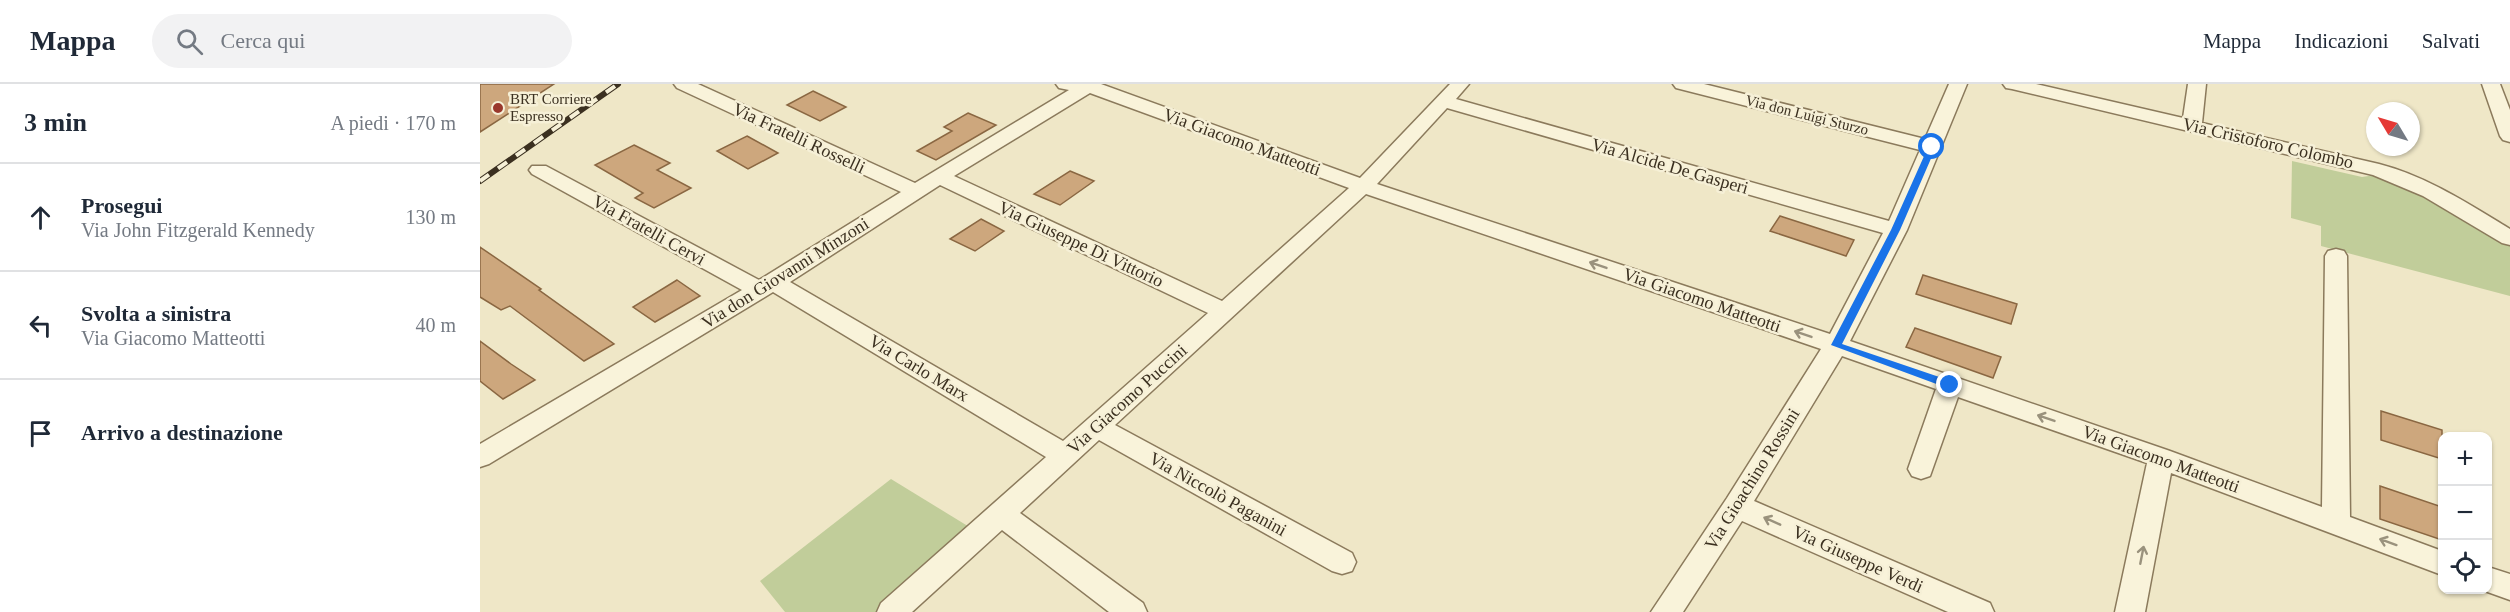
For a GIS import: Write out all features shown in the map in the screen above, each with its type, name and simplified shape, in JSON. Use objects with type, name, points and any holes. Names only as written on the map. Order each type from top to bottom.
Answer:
[{"type":"street","name":"Via Fratelli Rosselli","points":[[683,84],[916,191]]},
{"type":"street","name":"Via Giacomo Matteotti","points":[[1065,84],[1091,85],[1363,186],[1836,345],[2161,458],[2438,562]]},
{"type":"street","name":"Via Giacomo Puccini","points":[[891,612],[1363,186],[1460,84]]},
{"type":"street","name":"Via don Luigi Sturzo","points":[[1682,84],[1932,147]]},
{"type":"street","name":"Via Gioachino Rossini","points":[[1666,612],[1737,506],[1836,345],[1896,230],[1958,84]]},
{"type":"street","name":"Via Cristoforo Colombo","points":[[2012,84],[2379,170],[2407,179],[2436,193],[2510,238]]},
{"type":"street","points":[[2192,125],[2197,84]]},
{"type":"street","points":[[2491,84],[2508,125]]},
{"type":"street","name":"Via don Giovanni Minzoni","points":[[480,457],[766,286],[916,191],[1091,85]]},
{"type":"street","name":"Via Alcide De Gasperi","points":[[1443,101],[1896,230]]},
{"type":"street","name":"Via Fratelli Cervi","points":[[539,170],[766,286]]},
{"type":"street","name":"Via Giuseppe Di Vittorio","points":[[939,177],[1224,311]]},
{"type":"street","points":[[2336,256],[2336,524]]},
{"type":"street","name":"Via Carlo Marx","points":[[766,286],[1065,455]]},
{"type":"street","points":[[1921,469],[1950,385]]},
{"type":"street","name":"Via Niccolò Paganini","points":[[1095,426],[1342,562]]},
{"type":"street","points":[[2130,612],[2161,458]]},
{"type":"street","name":"Via Giuseppe Verdi","points":[[1737,506],[1979,612]]},
{"type":"street","points":[[1000,513],[1131,612]]},
{"type":"street","points":[[2492,581],[2510,588]]},
{"type":"green space","points":[[2292,161],[2362,177],[2375,175],[2423,194],[2510,246],[2510,296],[2321,246],[2321,226],[2291,218]]},
{"type":"green space","points":[[891,479],[971,528],[877,612],[785,612],[760,581]]},
{"type":"building","name":"BRT Corriere Espresso","points":[[480,84],[554,84],[480,132]]},
{"type":"building","points":[[813,91],[846,107],[820,121],[787,105]]},
{"type":"building","points":[[968,113],[996,125],[936,160],[917,151],[952,131],[944,127]]},
{"type":"building","points":[[747,136],[778,153],[748,169],[717,151]]},
{"type":"building","points":[[634,145],[670,163],[657,170],[691,188],[654,208],[635,198],[643,193],[595,165]]},
{"type":"building","points":[[1070,171],[1094,181],[1060,205],[1034,194]]},
{"type":"building","points":[[1780,216],[1854,240],[1846,256],[1770,231]]},
{"type":"building","points":[[981,219],[1004,231],[975,251],[950,239]]},
{"type":"building","points":[[480,247],[614,344],[584,361],[510,306],[501,310],[480,297]]},
{"type":"building","points":[[1923,275],[2017,304],[2011,324],[1916,294]]},
{"type":"building","points":[[677,280],[700,296],[655,322],[633,307]]},
{"type":"building","points":[[1915,328],[2001,357],[1993,378],[1906,347]]},
{"type":"building","points":[[480,341],[535,380],[503,399],[480,381]]},
{"type":"building","points":[[2381,411],[2442,430],[2438,432],[2438,458],[2381,440]]},
{"type":"building","points":[[2380,486],[2438,506],[2438,539],[2380,519]]},
{"type":"railway","points":[[480,181],[618,84]]},
{"type":"place","name":"BRT Corriere Espresso","points":[[498,108]]},
{"type":"route","points":[[1932,147],[1896,230],[1836,345],[1950,385]]}]
